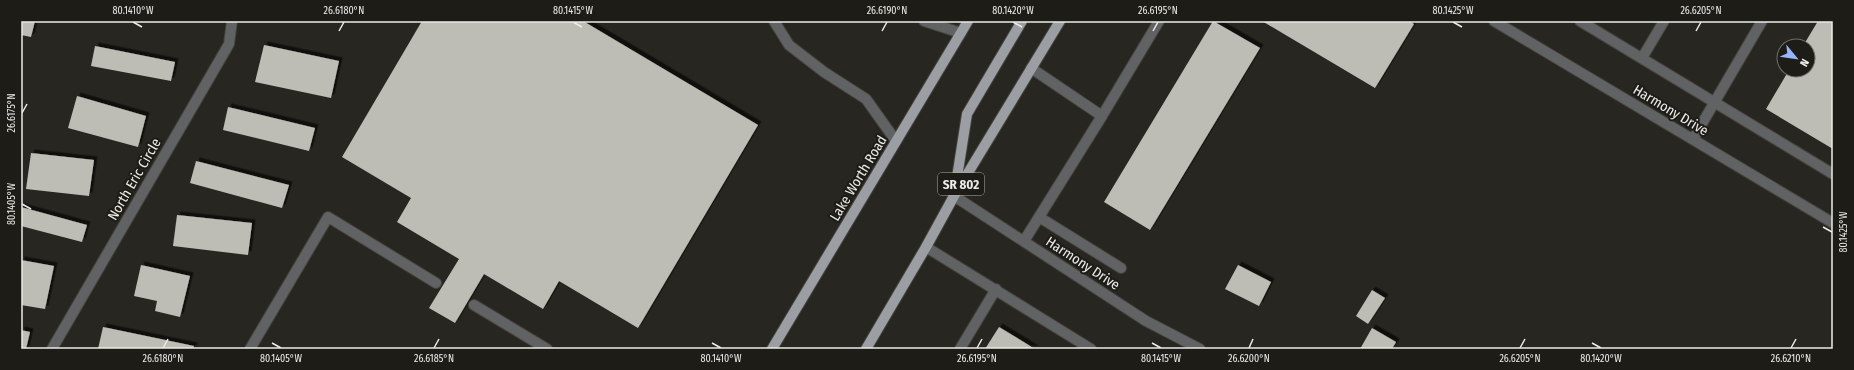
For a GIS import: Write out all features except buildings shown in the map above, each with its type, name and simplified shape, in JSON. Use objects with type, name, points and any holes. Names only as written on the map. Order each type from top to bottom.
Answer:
[{"type":"main road","name":"Lake Worth Road","points":[[772,349],[968,21]]},
{"type":"main road","points":[[954,196],[967,114],[1022,21]]},
{"type":"main road","name":"SR 802","points":[[866,349],[954,196],[1060,21]]},
{"type":"street","name":"North Eric Circle","points":[[52,349],[229,44],[232,21]]},
{"type":"street","points":[[774,21],[789,45],[824,72],[866,99],[896,141]]},
{"type":"street","points":[[924,21],[961,33]]},
{"type":"street","points":[[1024,241],[1159,21]]},
{"type":"street","name":"Harmony Drive","points":[[1494,21],[1833,223]]},
{"type":"street","points":[[1580,21],[1833,174]]},
{"type":"street","points":[[1642,58],[1664,21]]},
{"type":"street","points":[[1693,140],[1762,21]]},
{"type":"street","points":[[1031,68],[1102,116]]},
{"type":"street","name":"Harmony Drive","points":[[954,196],[1146,321],[1200,349]]},
{"type":"street","points":[[250,349],[328,217],[436,283]]},
{"type":"street","points":[[1039,217],[1121,268]]},
{"type":"street","points":[[926,247],[1091,349]]},
{"type":"street","points":[[960,349],[996,289]]},
{"type":"street","points":[[474,305],[547,349]]}]
